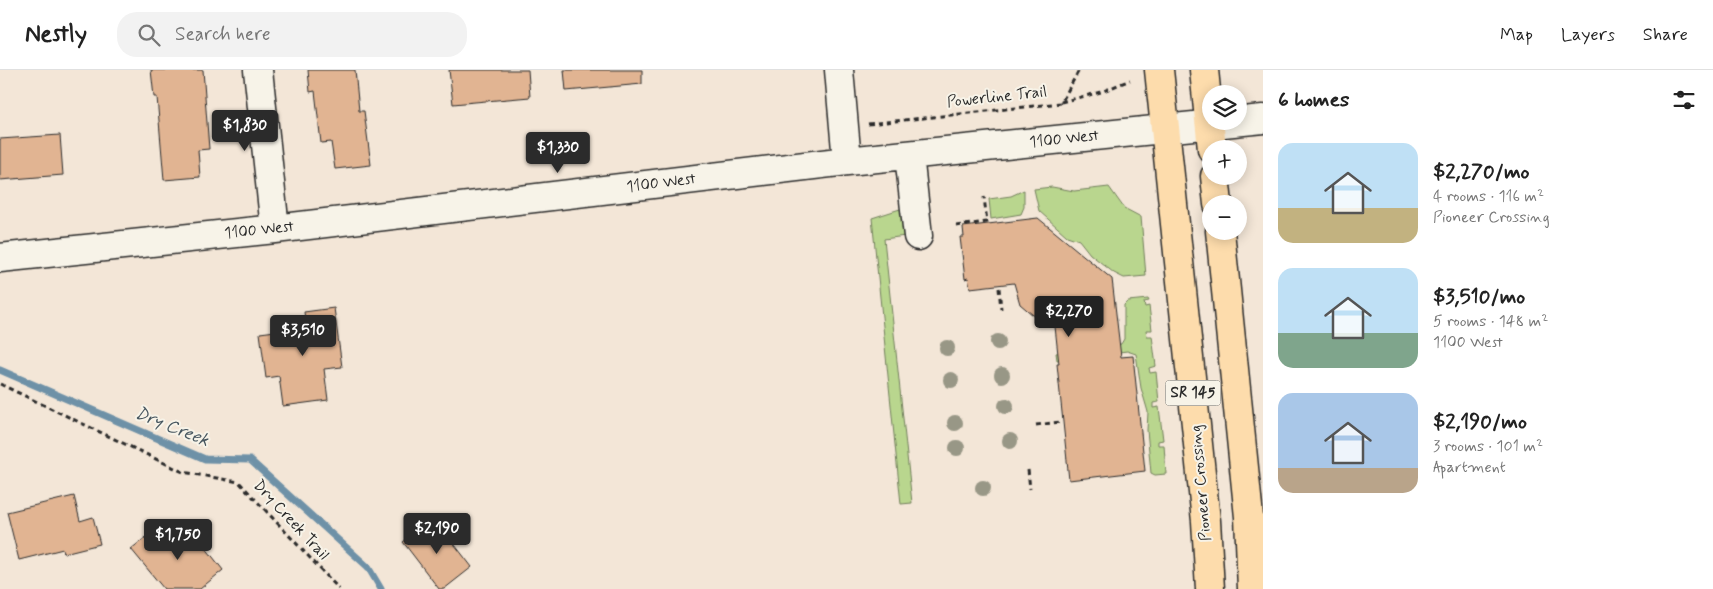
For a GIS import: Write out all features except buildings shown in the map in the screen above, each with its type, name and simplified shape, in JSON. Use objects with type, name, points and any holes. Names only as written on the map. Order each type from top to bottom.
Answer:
[{"type":"highway","name":"SR 145","points":[[1159,70],[1166,130]]},
{"type":"highway","points":[[1204,70],[1211,137]]},
{"type":"highway","name":"Pioneer Crossing","points":[[1166,130],[1206,521],[1210,589]]},
{"type":"highway","name":"SR 145","points":[[1221,240],[1249,517],[1252,589]]},
{"type":"street","points":[[258,70],[274,229]]},
{"type":"street","points":[[839,70],[847,161]]},
{"type":"street","name":"1100 West","points":[[0,258],[274,229],[847,161],[1166,130],[1211,137],[1263,119]]},
{"type":"street","points":[[909,155],[918,236]]},
{"type":"path","name":"Powerline Trail","points":[[899,120],[1061,103],[1079,70]]},
{"type":"path","points":[[1061,103],[1101,92],[1130,80]]},
{"type":"path","points":[[956,226],[987,222],[984,197]]},
{"type":"path","points":[[999,288],[1001,308]]},
{"type":"path","name":"Dry Creek Trail","points":[[0,384],[183,472],[239,482],[339,589]]},
{"type":"path","points":[[1036,425],[1060,422]]},
{"type":"path","points":[[1028,470],[1030,489]]},
{"type":"green space","points":[[1052,187],[1074,191],[1109,187],[1124,208],[1141,217],[1146,276],[1124,278],[1114,273],[1090,254],[1079,240],[1067,236],[1039,211],[1034,189]]},
{"type":"green space","points":[[1024,190],[1024,207],[1021,214],[991,219],[989,199],[1011,196]]},
{"type":"green space","points":[[903,208],[905,236],[884,239],[912,503],[901,504],[872,218]]},
{"type":"green space","points":[[1148,299],[1149,301],[1144,302],[1145,307],[1149,306],[1152,330],[1146,330],[1147,336],[1152,336],[1156,366],[1149,368],[1150,373],[1156,372],[1159,402],[1153,403],[1153,408],[1159,407],[1163,440],[1158,441],[1158,445],[1164,445],[1166,474],[1155,475],[1151,473],[1147,430],[1148,412],[1141,388],[1136,354],[1127,351],[1057,360],[1056,353],[1121,344],[1124,339],[1124,305],[1128,301]]},
{"type":"waterway","name":"Dry Creek","points":[[0,370],[205,459],[250,460],[368,567],[381,589]]}]
